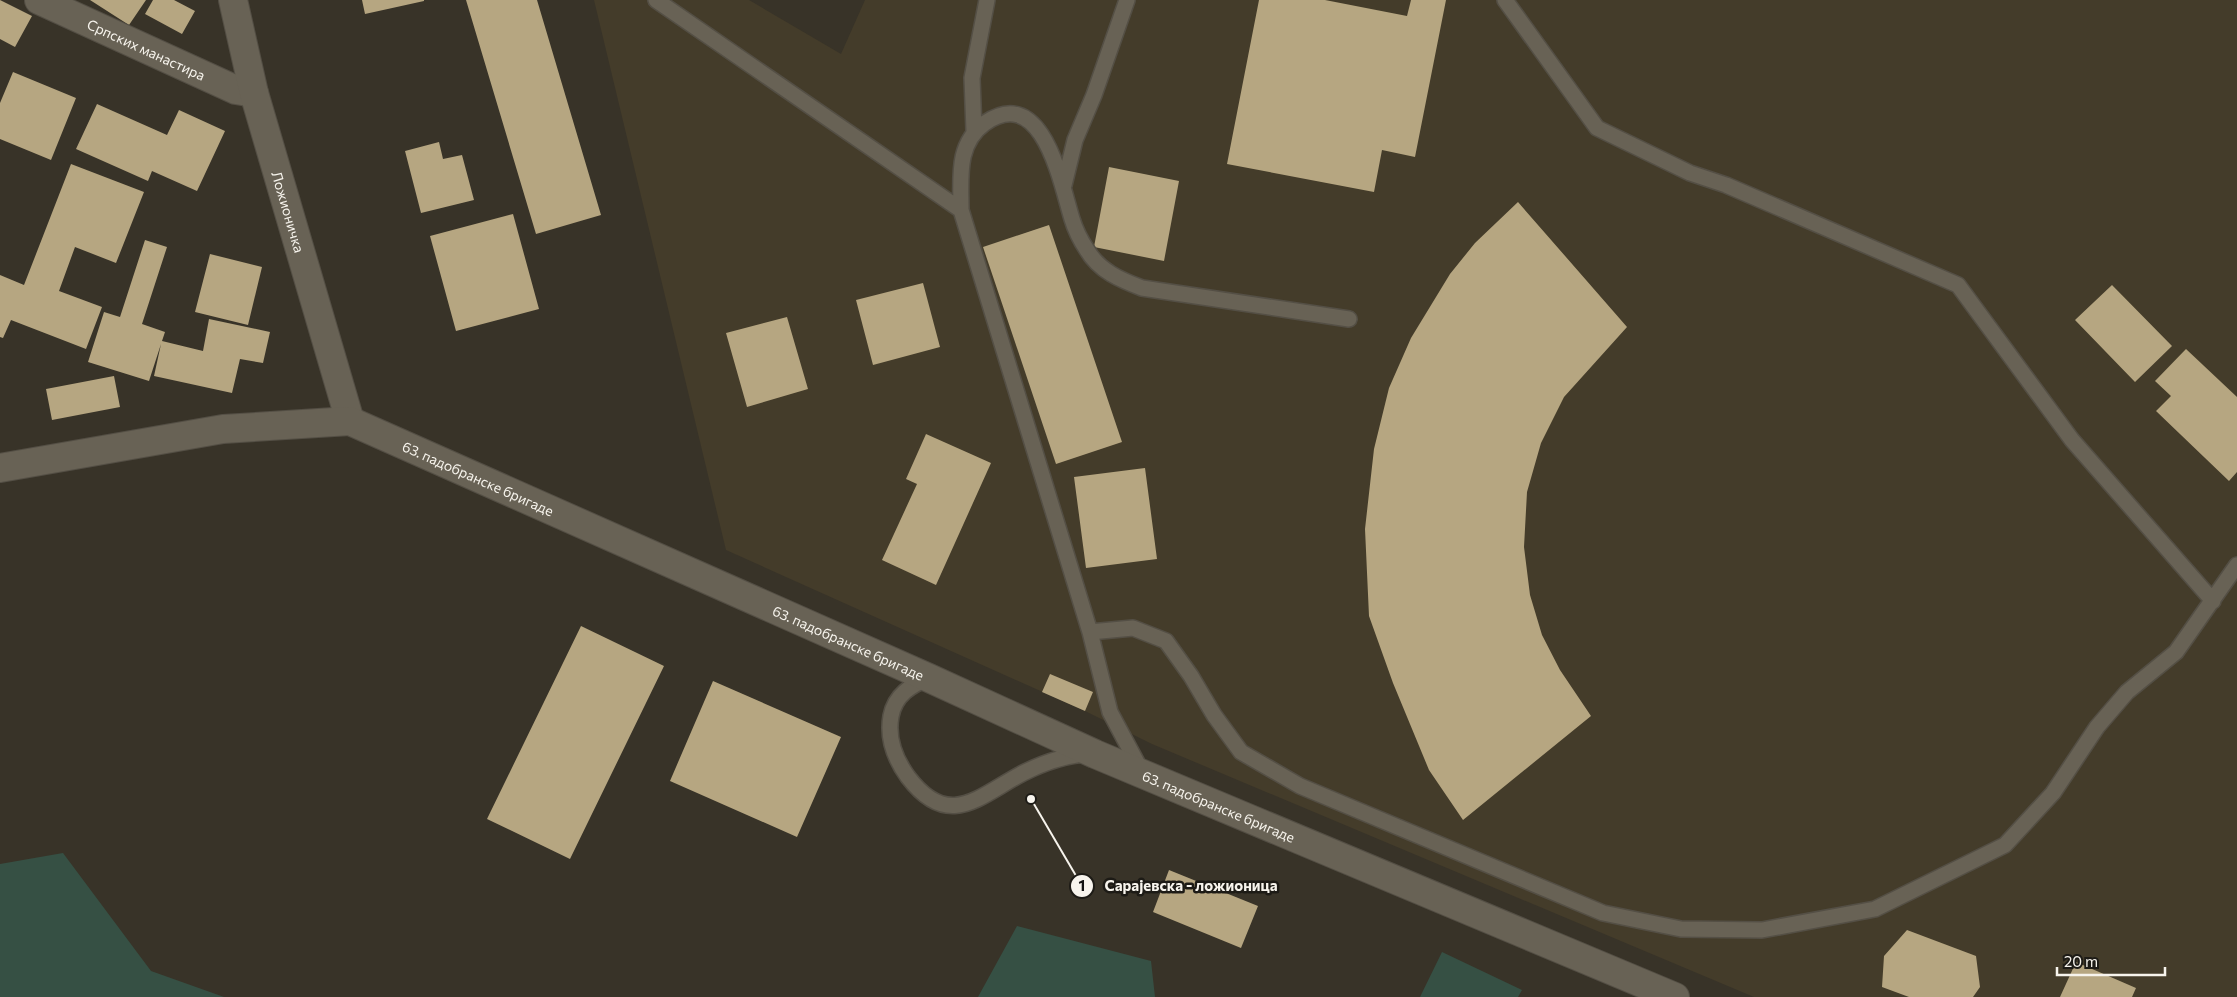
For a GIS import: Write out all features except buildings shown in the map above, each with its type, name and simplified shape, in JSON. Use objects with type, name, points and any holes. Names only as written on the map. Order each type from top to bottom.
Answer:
[{"type":"street","name":"Српских манастира","points":[[39,0],[236,90],[254,94]]},
{"type":"street","name":"Ложионичка","points":[[233,0],[254,94],[350,421]]},
{"type":"street","name":"63. падобранске бригаде","points":[[0,468],[223,429],[350,421],[929,678],[1094,754],[1675,997]]},
{"type":"lane","points":[[656,0],[961,210]]},
{"type":"lane","points":[[987,0],[972,78],[974,131],[961,162],[961,210],[1090,632],[1110,712],[1142,774]]},
{"type":"lane","points":[[1063,188],[1075,140],[1094,95],[1127,0]]},
{"type":"lane","points":[[1505,0],[1597,128],[1690,173],[1726,184],[1958,286],[2072,440],[2213,601]]},
{"type":"lane","points":[[974,131],[996,116],[1018,114],[1038,128],[1057,164],[1072,221],[1087,252],[1111,276],[1142,288],[1349,319]]},
{"type":"lane","points":[[1090,632],[1133,628],[1166,641],[1191,676],[1214,715],[1241,752],[1300,786],[1603,913],[1681,930],[1762,930],[1875,909],[2005,846],[2052,793],[2097,727],[2127,692],[2176,652],[2237,565]]},
{"type":"lane","points":[[929,678],[916,683],[901,695],[891,714],[889,728],[897,758],[905,772],[923,793],[934,800],[950,806],[965,805],[983,798],[1038,766],[1076,755],[1094,754]]},
{"type":"shaded area","points":[[594,0],[749,0],[841,54],[865,0],[2237,0],[2237,997],[1754,997],[1152,744],[1085,711],[726,550]]},
{"type":"green space","points":[[63,853],[151,971],[224,997],[0,997],[0,864]]},
{"type":"green space","points":[[1017,926],[1151,961],[1155,997],[978,997]]},
{"type":"green space","points":[[1442,952],[1522,990],[1518,997],[1420,997]]},
{"type":"place","name":"Сарајевска - ложионица","points":[[1031,799]]}]
